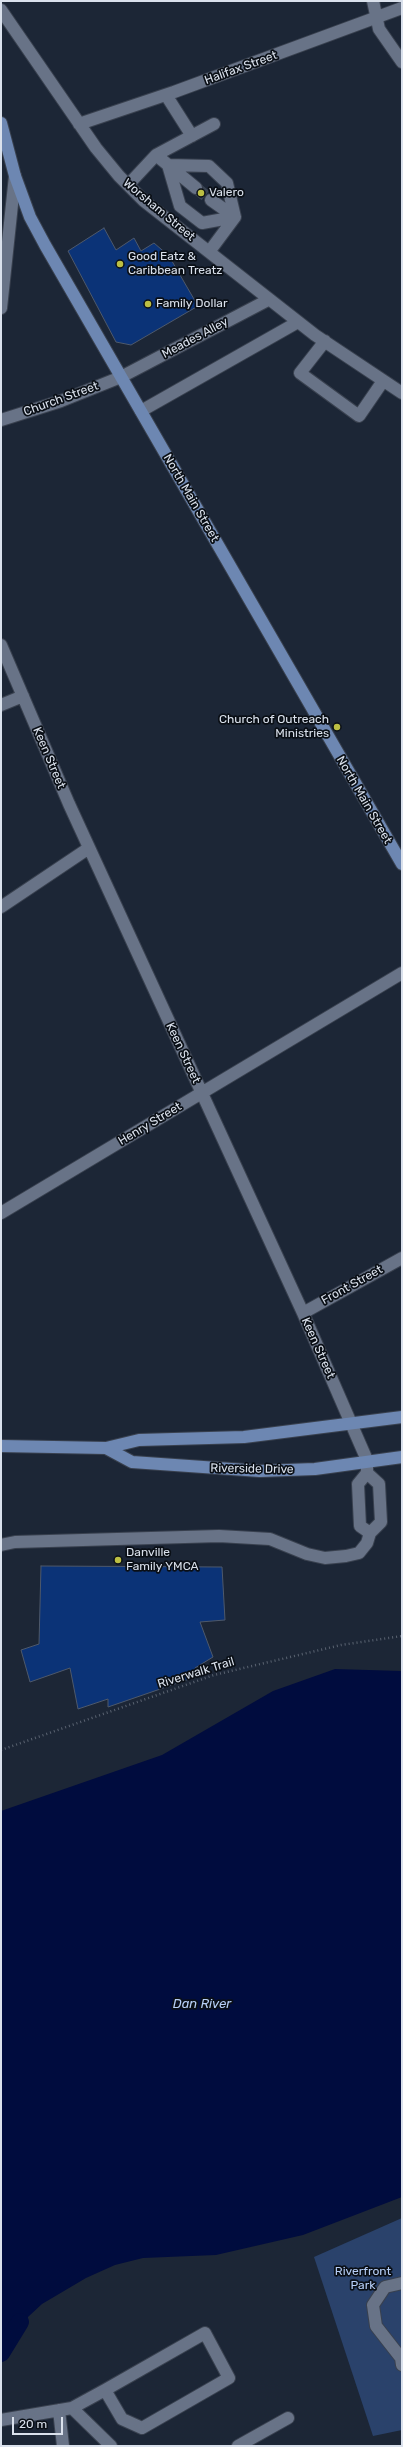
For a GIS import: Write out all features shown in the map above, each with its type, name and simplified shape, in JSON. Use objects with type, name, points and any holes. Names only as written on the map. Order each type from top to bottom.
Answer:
[{"type":"main road","name":"North Main Street","points":[[1,123],[15,176],[30,217],[45,245],[402,864]]},
{"type":"main road","name":"Riverside Drive","points":[[1,1446],[106,1448],[139,1440],[244,1437],[402,1417]]},
{"type":"main road","name":"Riverside Drive","points":[[106,1448],[132,1462],[223,1470],[260,1471],[315,1469],[367,1460],[402,1457]]},
{"type":"street","points":[[373,1],[375,18],[379,29],[402,62]]},
{"type":"street","name":"Halifax Street","points":[[79,124],[166,95],[402,8]]},
{"type":"street","name":"Worsham Street","points":[[1,10],[79,124],[128,185],[144,201],[268,300],[402,393]]},
{"type":"street","points":[[166,95],[192,136]]},
{"type":"street","points":[[128,185],[156,155],[214,124]]},
{"type":"street","points":[[156,155],[196,188]]},
{"type":"street","points":[[168,165],[209,166],[227,183],[234,217],[209,252]]},
{"type":"street","points":[[168,165],[180,206],[186,211],[202,223],[234,217]]},
{"type":"street","points":[[1,308],[15,176]]},
{"type":"street","points":[[211,200],[234,217]]},
{"type":"street","name":"Meades Alley","points":[[121,377],[268,300]]},
{"type":"street","points":[[141,411],[298,322]]},
{"type":"street","points":[[325,341],[300,373],[359,416],[383,381]]},
{"type":"street","name":"Church Street","points":[[1,420],[61,401],[121,377]]},
{"type":"street","name":"Keen Street","points":[[2,650],[89,848],[303,1313],[367,1460]]},
{"type":"street","points":[[1,705],[23,696]]},
{"type":"street","points":[[1,907],[89,848]]},
{"type":"street","name":"Henry Street","points":[[1,1213],[402,973]]},
{"type":"street","name":"Front Street","points":[[303,1313],[402,1258]]},
{"type":"street","points":[[367,1460],[367,1473],[358,1484],[360,1526],[370,1533]]},
{"type":"street","points":[[1,1544],[15,1542],[219,1536],[270,1538],[306,1554],[325,1558],[358,1554],[367,1543],[370,1533],[381,1522],[379,1484],[367,1473]]},
{"type":"street","points":[[402,2283],[385,2287],[374,2305],[376,2326],[402,2360]]},
{"type":"street","points":[[1,2420],[72,2408],[206,2333],[229,2378],[142,2428],[122,2419],[105,2390]]},
{"type":"street","points":[[72,2408],[112,2446]]},
{"type":"street","points":[[59,2410],[63,2446]]},
{"type":"street","points":[[238,2446],[288,2418]]},
{"type":"path","name":"Riverwalk Trail","points":[[1,1750],[214,1675],[341,1645],[377,1638],[402,1636]]},
{"type":"green space","name":"Riverfront Park","points":[[402,2218],[402,2430],[373,2436],[314,2257]]},
{"type":"water","name":"Dan River","points":[[335,1669],[402,1671],[402,2197],[303,2235],[216,2255],[143,2258],[115,2265],[86,2278],[42,2304],[1,2342],[1,1811],[162,1755],[273,1691]]},
{"type":"building","points":[[104,228],[116,250],[134,238],[141,251],[154,243],[169,256],[198,306],[131,345],[116,342],[68,251]]},
{"type":"building","points":[[41,1566],[222,1567],[225,1620],[200,1622],[213,1657],[195,1668],[198,1676],[108,1707],[108,1699],[78,1709],[70,1668],[30,1682],[21,1650],[39,1644]]},
{"type":"waterway","points":[[1,2353],[20,2322]]},
{"type":"tunnel","points":[[196,188],[211,200]]},
{"type":"place","name":"Valero","points":[[201,193]]},
{"type":"place","name":"Good Eatz & Caribbean Treatz","points":[[120,264]]},
{"type":"place","name":"Family Dollar","points":[[148,304]]},
{"type":"place","name":"Church of Outreach Ministries","points":[[337,727]]},
{"type":"place","name":"Danville Family YMCA","points":[[118,1560]]}]
